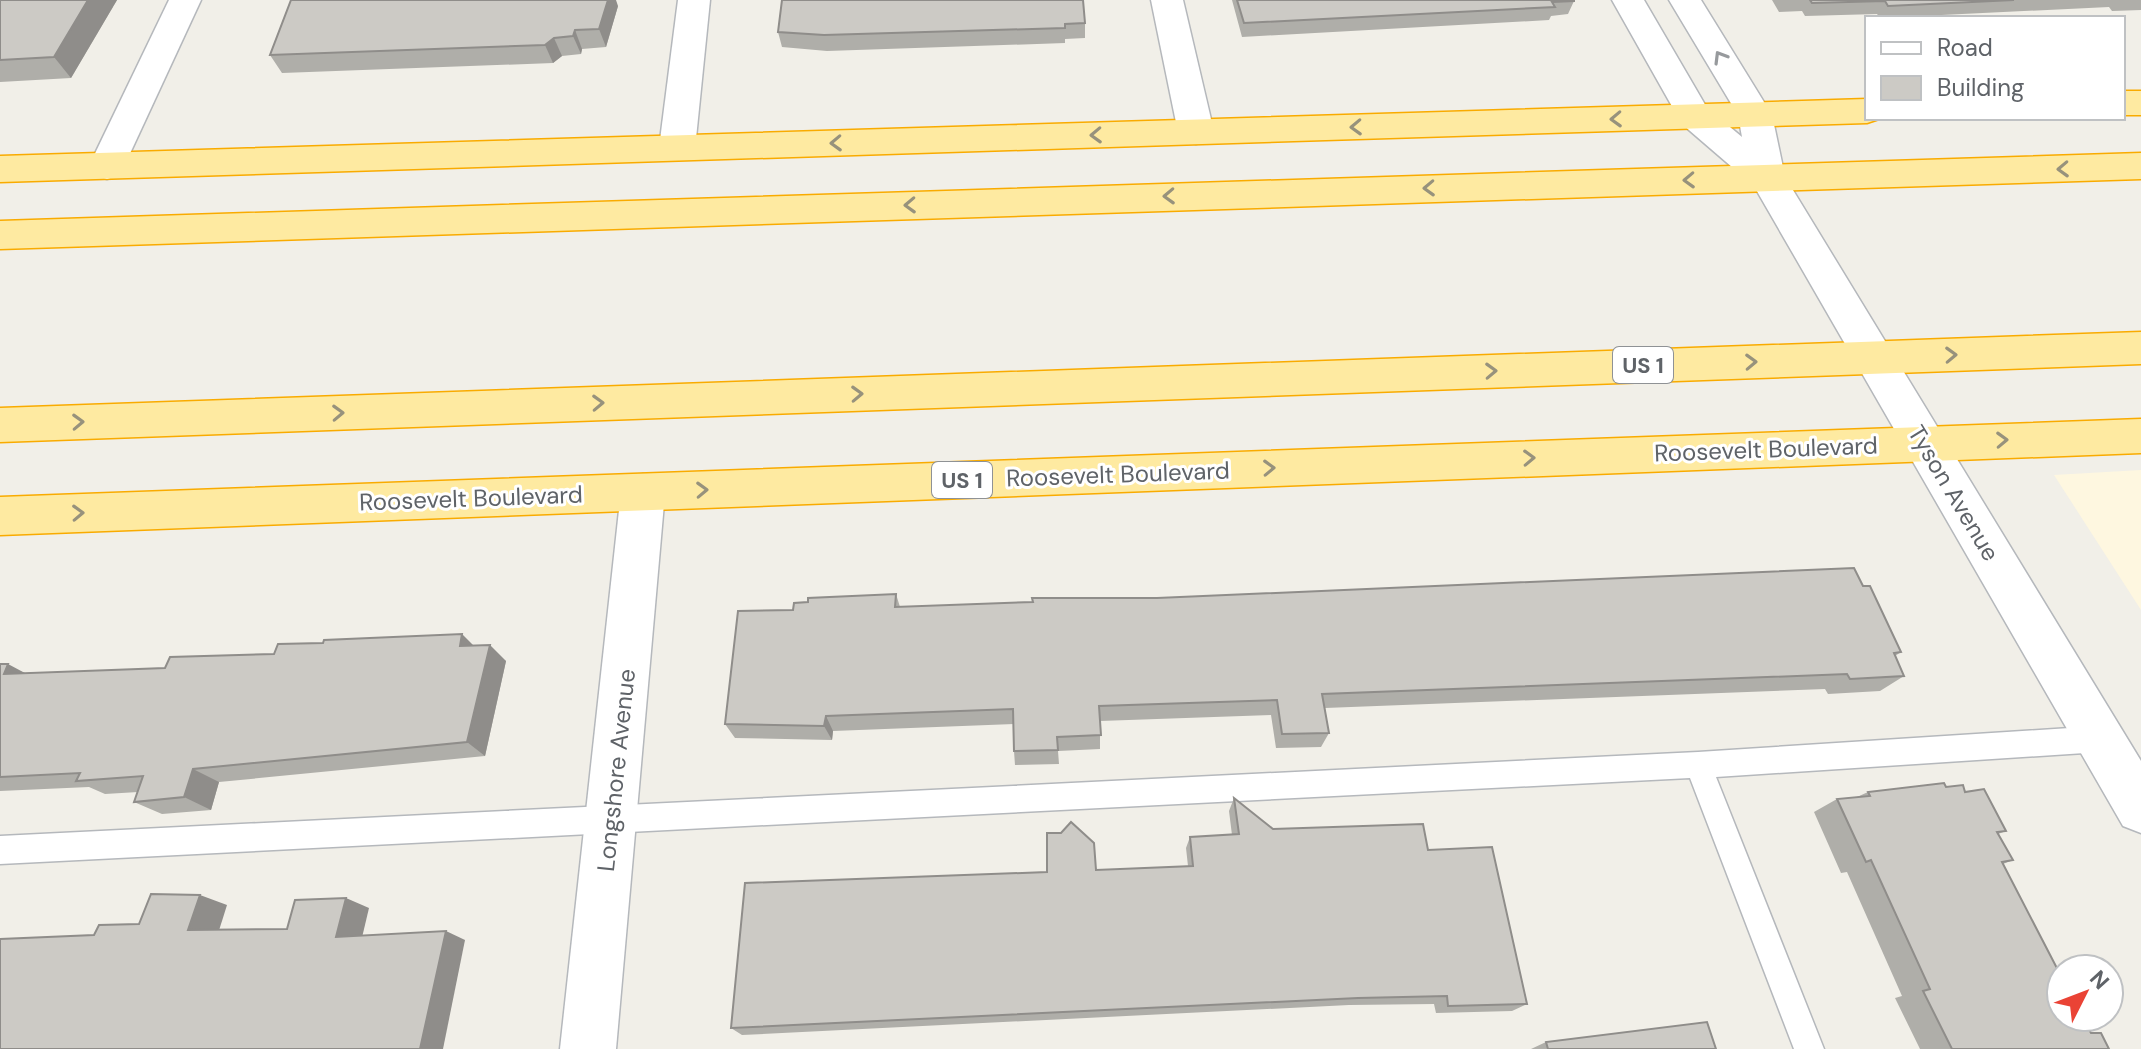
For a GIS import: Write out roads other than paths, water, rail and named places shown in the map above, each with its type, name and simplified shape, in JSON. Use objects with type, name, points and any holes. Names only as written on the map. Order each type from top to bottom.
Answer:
[{"type":"highway","points":[[0,169],[1865,111]]},
{"type":"highway","points":[[0,235],[2141,166]]},
{"type":"highway","name":"US 1","points":[[0,425],[2141,348]]},
{"type":"highway","name":"Roosevelt Boulevard","points":[[0,516],[2141,436]]},
{"type":"street","points":[[107,166],[185,0]]},
{"type":"street","points":[[677,148],[694,0]]},
{"type":"street","points":[[1167,0],[1196,132]]},
{"type":"street","name":"Tyson Avenue","points":[[1628,0],[1694,116],[1767,177]]},
{"type":"street","name":"Tyson Avenue","points":[[1685,0],[1755,115],[1767,177],[2141,808]]},
{"type":"street","name":"Longshore Avenue","points":[[588,1049],[643,492]]},
{"type":"lane","points":[[0,850],[1698,765],[2100,739]]},
{"type":"lane","points":[[1698,765],[1809,1049]]}]
